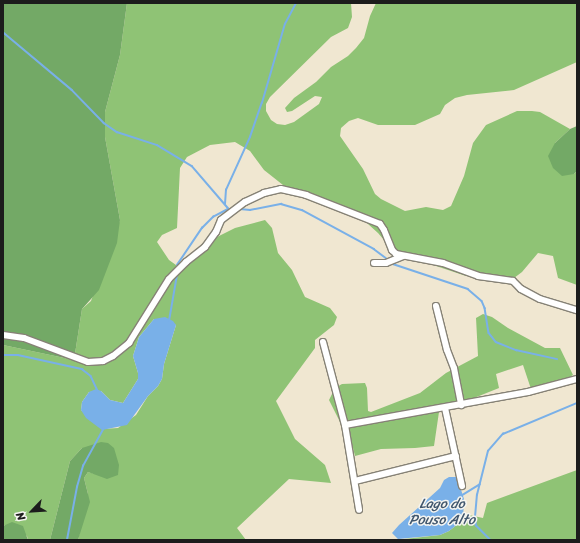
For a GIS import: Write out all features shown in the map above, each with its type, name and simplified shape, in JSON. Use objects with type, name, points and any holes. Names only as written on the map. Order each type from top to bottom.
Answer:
[{"type":"street","points":[[3,335],[24,338],[88,362],[103,360],[113,356],[129,343],[169,279],[205,246],[216,232],[221,220],[245,202],[270,191],[281,189],[306,195],[380,224],[392,250],[404,256],[443,263],[478,276],[513,282],[540,299],[577,310]]},
{"type":"street","points":[[374,263],[386,263],[404,256]]},
{"type":"street","points":[[436,306],[447,350],[454,368],[461,405]]},
{"type":"street","points":[[323,342],[345,426],[359,510]]},
{"type":"street","points":[[345,426],[528,392],[577,379]]},
{"type":"street","points":[[445,408],[462,486]]},
{"type":"street","points":[[355,481],[456,456]]},
{"type":"green space","points":[[3,3],[127,3],[120,55],[105,112],[105,137],[120,220],[117,243],[99,290],[82,309],[74,360],[3,345]]},
{"type":"green space","points":[[127,3],[351,3],[352,17],[348,28],[331,37],[270,97],[266,104],[266,111],[271,120],[277,124],[285,125],[294,122],[319,104],[322,97],[315,96],[292,111],[287,112],[285,108],[294,98],[316,82],[331,67],[348,56],[356,48],[364,38],[370,16],[376,3],[577,3],[577,62],[514,90],[467,95],[455,98],[445,105],[440,114],[415,125],[378,125],[358,118],[349,121],[341,128],[340,136],[363,169],[375,194],[381,199],[405,211],[426,207],[443,210],[451,206],[464,176],[473,143],[486,125],[517,111],[532,111],[540,112],[570,129],[555,143],[574,174],[577,171],[577,285],[558,278],[553,256],[538,253],[522,272],[514,278],[466,276],[396,254],[378,233],[358,215],[335,210],[283,185],[264,170],[250,151],[235,142],[210,145],[187,157],[180,168],[177,228],[162,235],[157,242],[169,260],[176,265],[181,272],[217,237],[235,228],[265,220],[272,228],[278,253],[292,270],[305,297],[330,308],[337,317],[334,325],[315,340],[315,348],[276,401],[295,439],[325,465],[331,483],[289,479],[237,528],[246,540],[78,540],[88,494],[84,478],[88,472],[95,474],[82,448],[70,461],[50,540],[28,540],[27,536],[5,525],[3,526],[3,345],[74,360],[82,309],[91,301],[120,220],[105,137],[105,112],[120,55]],"holes":[[[154,319],[176,325],[164,364],[162,379],[158,386],[148,396],[136,415],[118,428],[102,429],[81,410],[82,402],[89,392],[101,391],[110,400],[123,403],[138,379],[138,373],[133,356],[139,337]]]},
{"type":"green space","points":[[577,126],[577,171],[574,174],[562,176],[553,168],[548,156],[555,143],[570,129]]},
{"type":"green space","points":[[483,314],[492,317],[508,328],[545,348],[560,348],[573,375],[558,384],[531,389],[523,365],[496,374],[499,388],[439,412],[434,446],[381,449],[355,456],[349,432],[340,422],[329,400],[335,388],[342,384],[365,383],[367,388],[368,411],[371,412],[420,393],[446,373],[478,356],[476,318]]},
{"type":"green space","points":[[101,442],[108,443],[114,448],[119,465],[118,475],[107,479],[88,472],[84,478],[90,502],[78,540],[50,540],[70,461],[82,448]]},
{"type":"green space","points":[[577,470],[577,540],[396,540],[440,535],[449,531],[463,520],[464,514],[483,518],[487,503]]},
{"type":"green space","points":[[12,522],[23,526],[28,540],[3,540],[3,526]]},
{"type":"water","points":[[165,317],[173,321],[176,325],[164,364],[162,379],[127,425],[102,430],[86,418],[81,410],[82,402],[89,392],[96,389],[101,391],[110,400],[123,403],[138,379],[138,373],[133,356],[139,337],[154,319]]},
{"type":"water","name":"Lago do Pouso Alto","points":[[449,477],[457,477],[464,499],[463,520],[449,531],[440,535],[398,539],[392,533],[440,488],[444,480]]},
{"type":"waterway","points":[[225,204],[226,190],[250,137],[262,103],[285,24],[296,3]]},
{"type":"waterway","points":[[3,32],[72,90],[104,123],[117,132],[157,145],[192,166],[229,209]]},
{"type":"waterway","points":[[240,209],[250,210],[281,204],[302,210],[374,249],[386,258]]},
{"type":"waterway","points":[[177,265],[202,228],[213,217],[228,209]]},
{"type":"waterway","points":[[390,263],[468,289],[482,301],[485,308],[489,333],[496,342],[516,350],[557,359]]},
{"type":"waterway","points":[[169,321],[177,275]]},
{"type":"waterway","points":[[3,355],[18,355],[82,369],[91,376],[98,391]]},
{"type":"waterway","points":[[490,540],[476,526],[475,517],[477,495],[488,451],[503,434],[577,403]]},
{"type":"waterway","points":[[67,540],[77,487],[83,466],[104,428]]},
{"type":"waterway","points":[[461,496],[480,484]]}]
